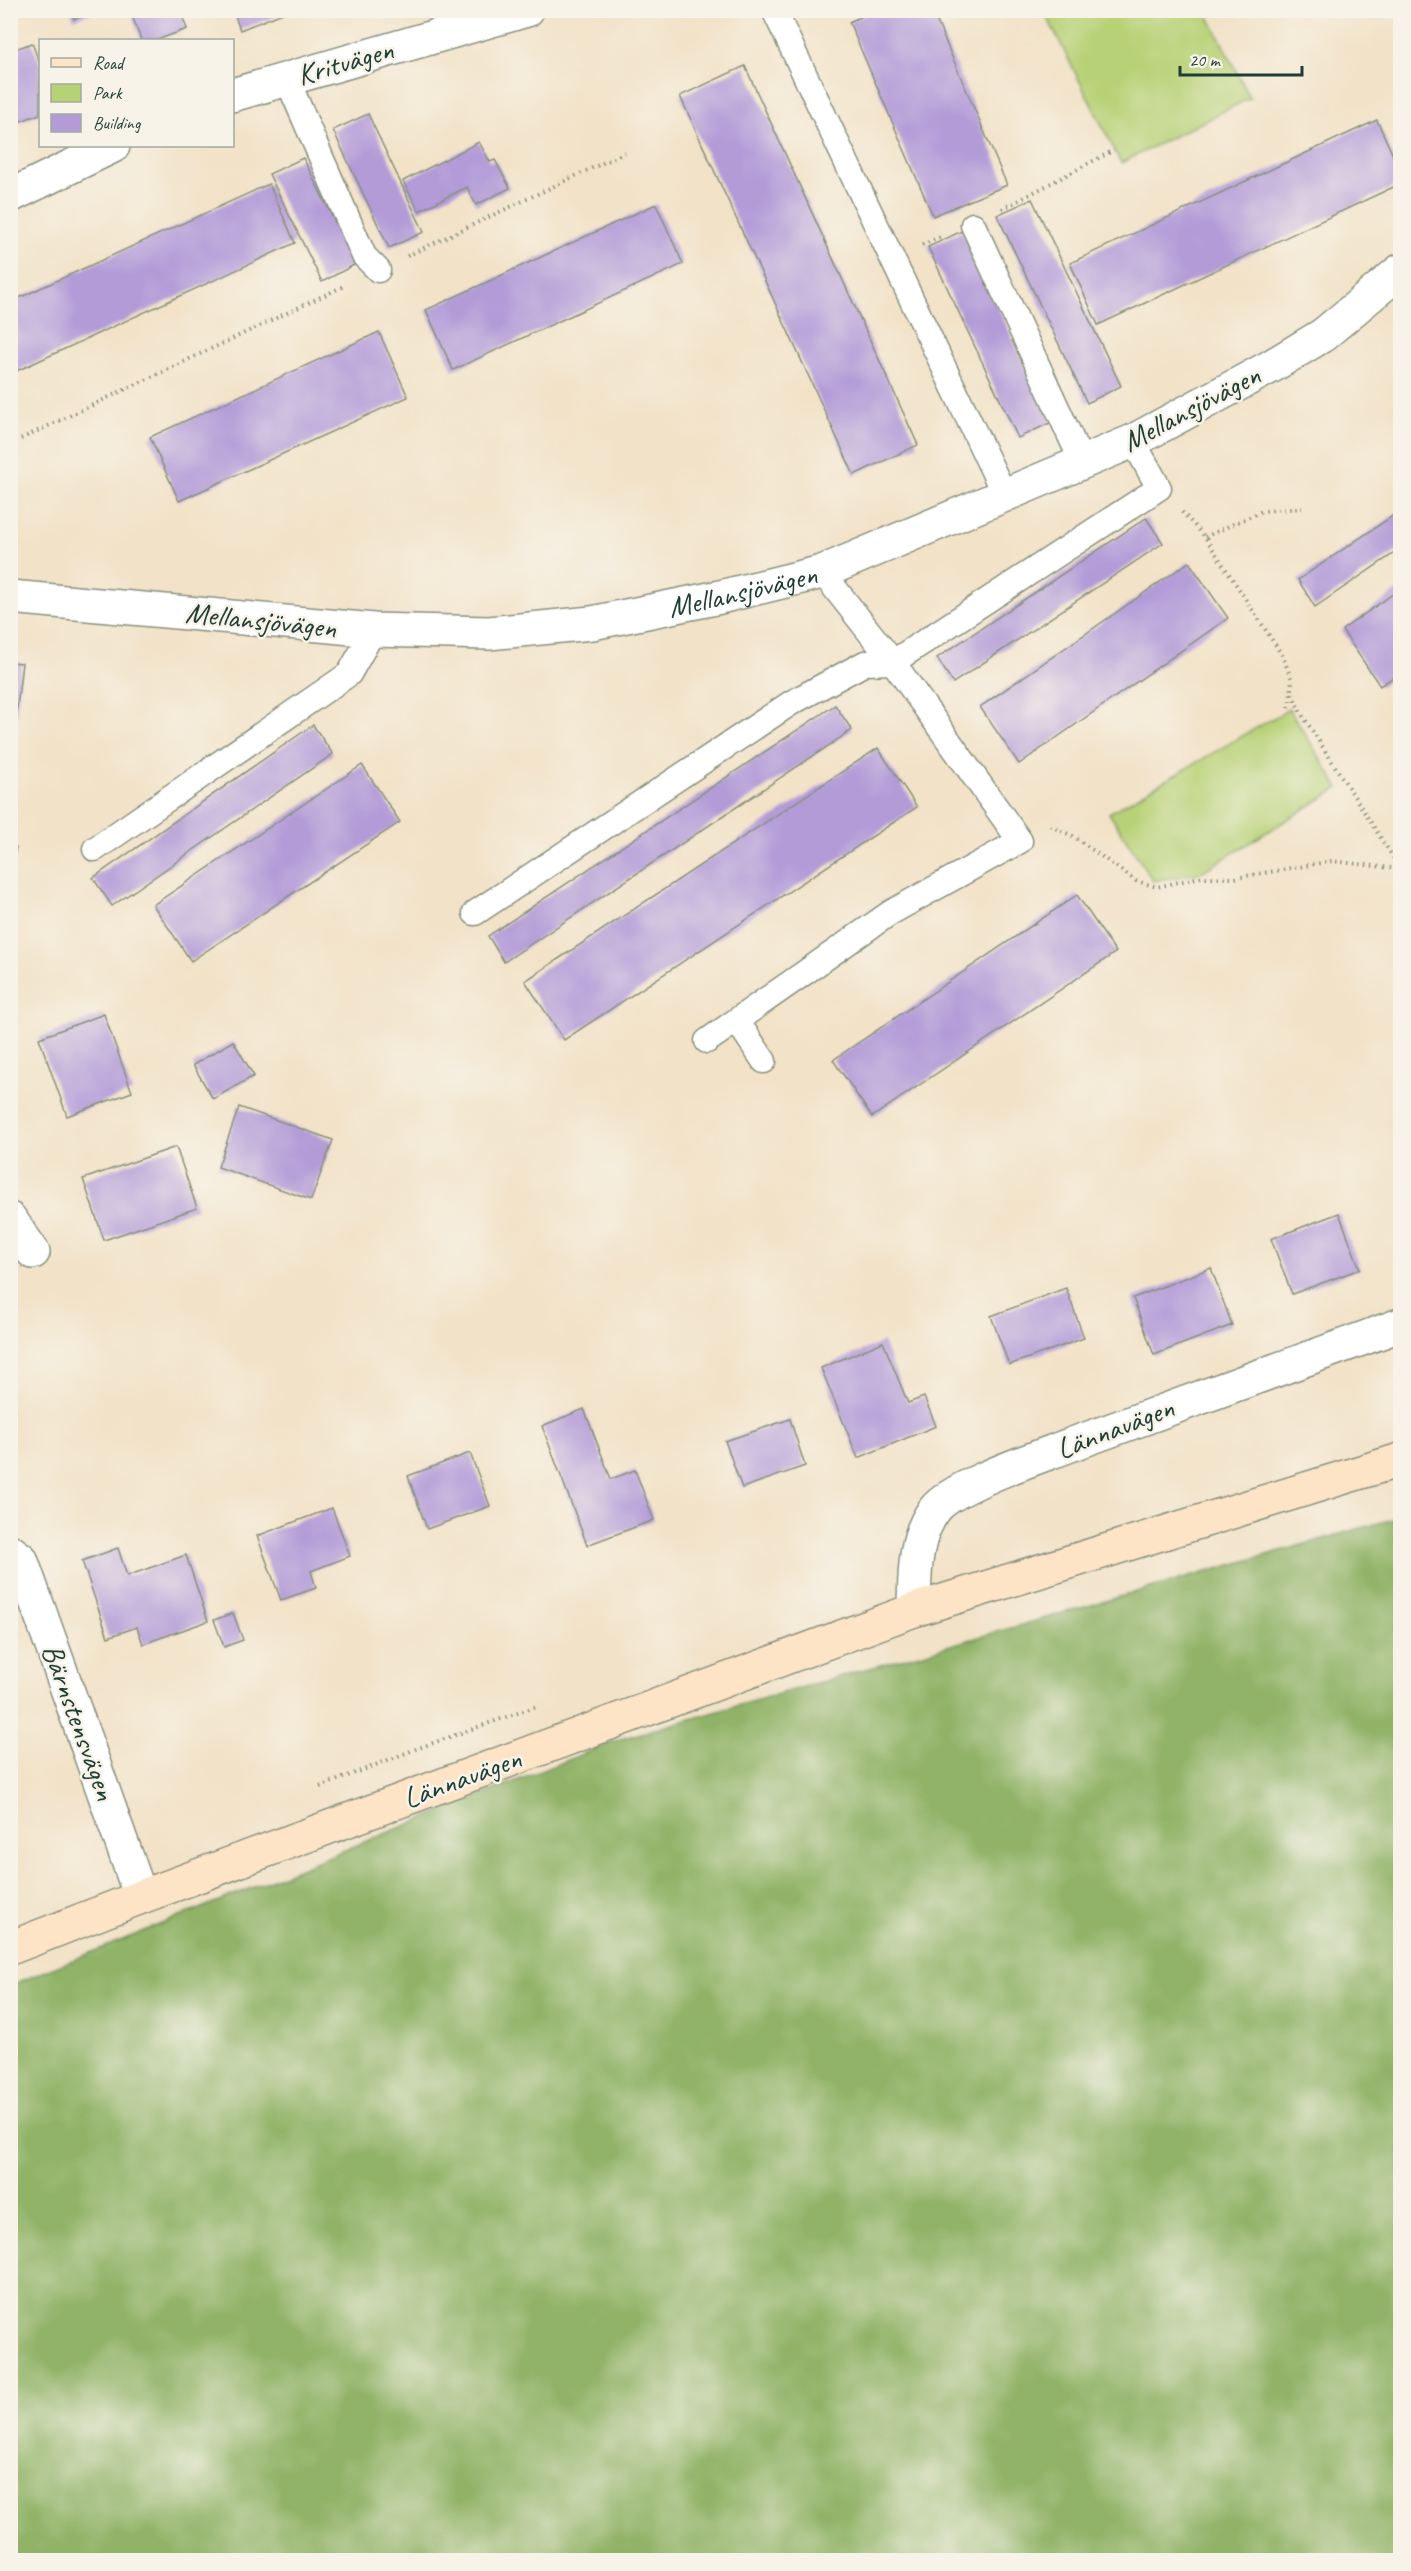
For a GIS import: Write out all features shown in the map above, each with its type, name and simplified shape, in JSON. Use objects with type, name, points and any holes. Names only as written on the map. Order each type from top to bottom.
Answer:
[{"type":"main road","name":"Lännavägen","points":[[10,1948],[141,1897],[914,1610],[1401,1460]]},
{"type":"street","name":"Kritvägen","points":[[234,94],[527,10]]},
{"type":"street","points":[[10,196],[111,147]]},
{"type":"street","name":"Mellansjövägen","points":[[10,597],[374,630],[489,633],[592,623],[720,597],[822,572],[1133,441],[1270,367],[1323,335],[1401,271]]},
{"type":"street","points":[[10,1219],[33,1252]]},
{"type":"street","name":"Lännavägen","points":[[914,1610],[918,1550],[924,1527],[937,1507],[959,1491],[1032,1460],[1190,1400],[1401,1325]]},
{"type":"street","name":"Bärnstensvägen","points":[[10,1551],[21,1559],[141,1897]]},
{"type":"lane","points":[[774,10],[1005,496]]},
{"type":"lane","points":[[287,79],[364,256],[378,270]]},
{"type":"lane","points":[[973,225],[1082,462]]},
{"type":"lane","points":[[475,912],[791,703],[865,663],[893,663],[1159,488],[1133,441]]},
{"type":"lane","points":[[707,1041],[890,913],[1020,841],[893,663],[822,572]]},
{"type":"lane","points":[[95,849],[349,674],[374,630]]},
{"type":"lane","points":[[737,1021],[764,1061]]},
{"type":"path","points":[[10,444],[628,151]]},
{"type":"path","points":[[1159,488],[1205,537],[1282,655],[1292,680],[1289,709]]},
{"type":"path","points":[[1205,537],[1262,511],[1302,508]]},
{"type":"path","points":[[1291,692],[1301,713],[1401,869]]},
{"type":"path","points":[[1020,841],[1052,826],[1073,836],[1136,881],[1157,887],[1201,877],[1235,878],[1332,861],[1401,869]]},
{"type":"green space","points":[[1044,11],[1206,11],[1250,98],[1121,163]]},
{"type":"green space","points":[[1289,709],[1339,788],[1200,873],[1153,881],[1109,813]]},
{"type":"green space","points":[[1400,1517],[1400,2560],[11,2560],[11,1985],[617,1740]]},
{"type":"building","points":[[70,10],[96,10],[96,11],[74,19]]},
{"type":"building","points":[[130,10],[180,10],[187,29],[160,39],[141,39]]},
{"type":"building","points":[[233,10],[288,10],[288,11],[240,30]]},
{"type":"building","points":[[876,10],[932,10],[1007,185],[933,216],[849,22]]},
{"type":"building","points":[[32,43],[39,61],[39,114],[10,125],[10,51]]},
{"type":"building","points":[[745,66],[918,445],[854,475],[680,96]]},
{"type":"building","points":[[368,114],[424,232],[389,248],[333,130]]},
{"type":"building","points":[[1377,120],[1400,171],[1400,184],[1098,325],[1070,263]]},
{"type":"building","points":[[479,142],[490,162],[495,160],[510,188],[476,205],[467,187],[419,211],[403,181]]},
{"type":"building","points":[[303,158],[356,264],[322,282],[269,174]]},
{"type":"building","points":[[269,184],[295,243],[10,374],[10,302]]},
{"type":"building","points":[[1032,199],[1121,386],[1087,403],[997,215]]},
{"type":"building","points":[[656,204],[683,264],[453,370],[426,310]]},
{"type":"building","points":[[962,231],[1052,422],[1018,438],[928,247]]},
{"type":"building","points":[[379,332],[408,397],[179,501],[150,437]]},
{"type":"building","points":[[1400,511],[1400,549],[1315,607],[1298,580]]},
{"type":"building","points":[[1146,518],[1163,543],[953,683],[937,658]]},
{"type":"building","points":[[1189,562],[1228,618],[1019,764],[980,707]]},
{"type":"building","points":[[1400,589],[1400,673],[1380,686],[1342,630]]},
{"type":"building","points":[[10,662],[22,663],[16,716],[10,716]]},
{"type":"building","points":[[835,705],[852,730],[504,962],[488,936]]},
{"type":"building","points":[[313,725],[333,754],[112,906],[93,878]]},
{"type":"building","points":[[878,748],[917,807],[564,1040],[525,981]]},
{"type":"building","points":[[362,765],[400,822],[191,961],[153,905]]},
{"type":"building","points":[[10,846],[16,847],[12,868],[10,867]]},
{"type":"building","points":[[1077,895],[1116,952],[872,1117],[833,1060]]},
{"type":"building","points":[[104,1014],[132,1092],[67,1116],[39,1038]]},
{"type":"building","points":[[233,1041],[254,1076],[213,1099],[193,1065]]},
{"type":"building","points":[[239,1107],[333,1140],[311,1200],[218,1167]]},
{"type":"building","points":[[176,1147],[197,1208],[104,1240],[83,1179]]},
{"type":"building","points":[[1339,1213],[1360,1269],[1292,1294],[1271,1239]]},
{"type":"building","points":[[1211,1268],[1232,1325],[1154,1355],[1133,1298]]},
{"type":"building","points":[[1066,1288],[1084,1338],[1009,1365],[991,1316]]},
{"type":"building","points":[[883,1342],[908,1403],[924,1397],[936,1426],[858,1458],[821,1368]]},
{"type":"building","points":[[584,1409],[611,1479],[635,1470],[654,1520],[587,1545],[542,1426]]},
{"type":"building","points":[[790,1419],[805,1466],[742,1488],[725,1441]]},
{"type":"building","points":[[470,1453],[490,1506],[427,1529],[408,1476]]},
{"type":"building","points":[[332,1508],[350,1556],[311,1571],[316,1588],[281,1600],[257,1536]]},
{"type":"building","points":[[118,1548],[127,1576],[186,1555],[208,1621],[143,1644],[137,1627],[108,1637],[82,1561]]},
{"type":"building","points":[[233,1613],[243,1640],[224,1647],[214,1620]]}]
